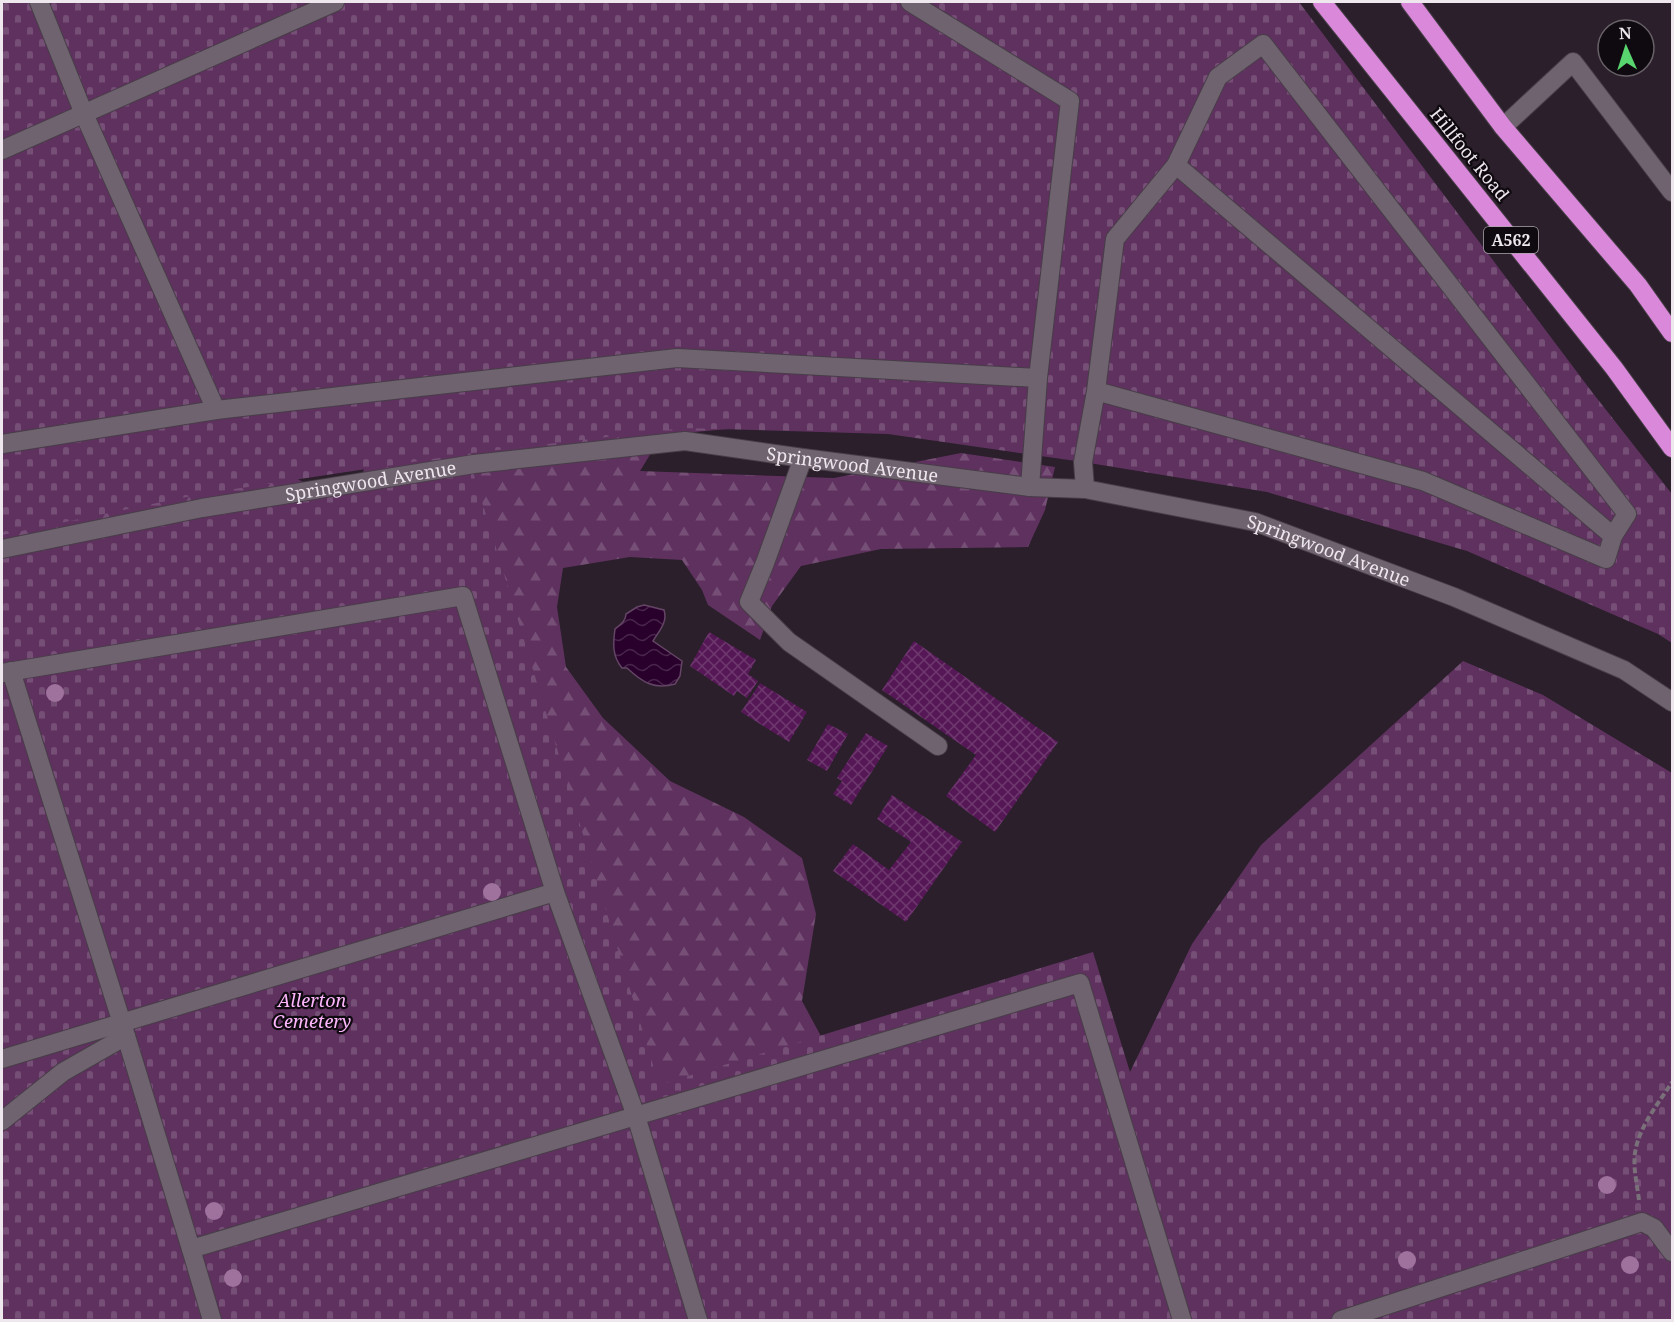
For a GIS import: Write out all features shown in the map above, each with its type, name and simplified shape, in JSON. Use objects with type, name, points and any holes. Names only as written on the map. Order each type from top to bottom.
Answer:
[{"type":"highway","name":"Hillfoot Road","points":[[1322,2],[1614,368],[1672,448]]},
{"type":"highway","points":[[1410,2],[1503,127],[1638,285],[1672,333]]},
{"type":"street","points":[[39,2],[84,114],[216,410]]},
{"type":"street","points":[[2,150],[335,2]]},
{"type":"street","points":[[910,2],[1070,101],[1038,378],[1030,487]]},
{"type":"street","points":[[1084,489],[1083,462],[1096,391],[1115,239],[1176,165],[1218,77],[1263,44],[1627,514],[1613,536],[1606,559],[1423,481],[1096,391]]},
{"type":"street","points":[[1503,127],[1574,62],[1672,192]]},
{"type":"street","points":[[1176,165],[1613,536]]},
{"type":"street","points":[[2,444],[216,410],[677,358],[1038,378]]},
{"type":"street","name":"Springwood Avenue","points":[[2,549],[202,508],[474,464],[685,441],[1030,487],[1084,489],[1256,522],[1454,597],[1624,670],[1672,702]]},
{"type":"street","points":[[803,458],[749,602],[789,642],[938,746]]},
{"type":"street","points":[[212,1320],[124,1030],[6,672],[463,596],[555,892],[636,1116],[698,1320]]},
{"type":"street","points":[[2,1059],[124,1030],[555,892]]},
{"type":"street","points":[[191,1249],[1080,983],[1182,1320]]},
{"type":"street","points":[[2,1121],[63,1072],[124,1030]]},
{"type":"street","points":[[1341,1320],[1642,1222],[1654,1228],[1672,1252]]},
{"type":"path","points":[[1642,1222],[1635,1166],[1638,1141],[1643,1127],[1672,1082]]},
{"type":"green space","points":[[2,2],[1299,2],[1592,392],[1672,494],[1672,643],[1658,634],[1467,551],[1267,492],[1083,462],[888,434],[683,428],[472,453],[201,494],[2,535]]},
{"type":"green space","points":[[389,414],[794,423],[662,435],[640,471],[834,478],[961,453],[1055,467],[1045,510],[1028,547],[881,549],[801,566],[772,606],[760,640],[708,605],[702,590],[682,560],[630,557],[563,568],[557,607],[566,667],[603,718],[670,781],[744,817],[802,858],[816,914],[802,1001],[837,1066],[719,1144],[2,653],[2,471],[216,436],[305,483],[362,474]]},
{"type":"green space","name":"Allerton Cemetery","points":[[473,472],[659,1085],[1093,952],[1130,1072],[1192,944],[1261,845],[1463,661],[1543,695],[1672,773],[1672,1320],[2,1320],[2,558],[203,517]]},
{"type":"water","points":[[644,605],[664,610],[664,622],[653,641],[682,661],[680,676],[675,684],[661,686],[649,684],[627,668],[622,668],[616,659],[615,629],[624,621],[626,614]]},
{"type":"building","points":[[709,632],[756,660],[748,674],[758,681],[747,698],[737,691],[734,696],[690,666]]},
{"type":"building","points":[[914,641],[1058,742],[995,832],[946,796],[976,755],[882,690]]},
{"type":"building","points":[[760,683],[807,712],[789,742],[741,712]]},
{"type":"building","points":[[828,724],[848,734],[827,771],[807,760]]},
{"type":"building","points":[[866,733],[888,746],[851,805],[833,794],[842,781],[837,778]]},
{"type":"building","points":[[892,795],[962,842],[906,922],[833,871],[853,844],[889,870],[911,842],[877,819]]}]
